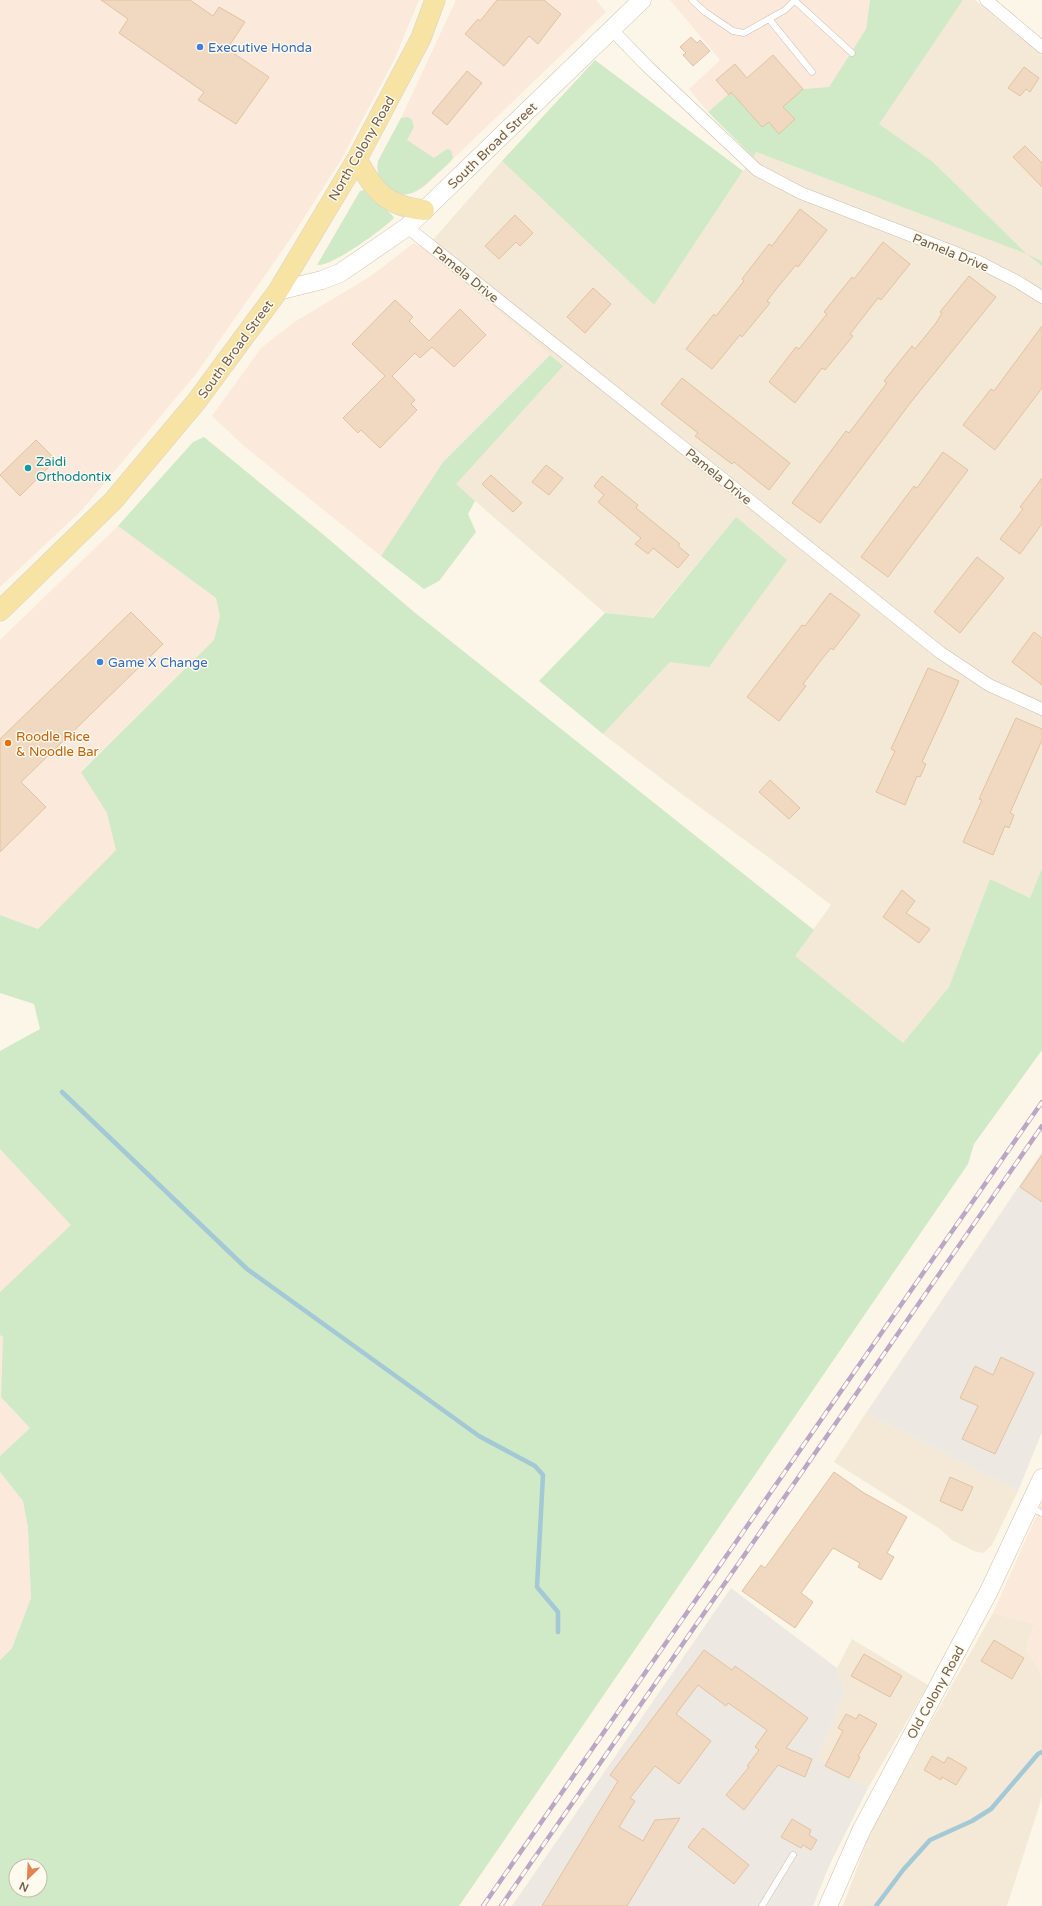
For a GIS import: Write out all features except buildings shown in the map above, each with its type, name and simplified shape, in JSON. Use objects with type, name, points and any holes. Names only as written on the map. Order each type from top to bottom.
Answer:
[{"type":"main road","name":"North Colony Road","points":[[278,291],[358,159],[421,38],[436,0]]},
{"type":"main road","name":"South Broad Street","points":[[0,611],[113,501],[196,402],[278,291],[322,280],[340,273],[407,227],[642,0]]},
{"type":"main road","points":[[358,159],[374,188],[389,201],[398,205],[424,210]]},
{"type":"main road","name":"Old Colony Road","points":[[828,1906],[861,1831],[1035,1510],[1042,1478]]},
{"type":"street","points":[[986,0],[1042,47]]},
{"type":"street","name":"Pamela Drive","points":[[612,30],[648,67],[757,170],[801,193],[977,261],[1018,282],[1042,297]]},
{"type":"street","name":"Pamela Drive","points":[[407,227],[941,653],[989,685],[1042,709]]},
{"type":"lane","points":[[694,1],[705,12],[733,31],[744,32],[785,10],[794,0],[852,53]]},
{"type":"lane","points":[[769,19],[812,72]]},
{"type":"lane","points":[[762,1906],[793,1855]]},
{"type":"shaded area","points":[[0,0],[419,0],[395,58],[341,160],[291,238],[196,374],[81,511],[0,587]]},
{"type":"shaded area","points":[[456,0],[596,0],[606,12],[423,188],[414,193],[398,195],[378,161],[401,118]]},
{"type":"shaded area","points":[[670,0],[870,0],[866,29],[829,87],[803,89],[783,107],[795,119],[779,134],[762,127],[732,92],[708,112],[689,89],[720,60]]},
{"type":"shaded area","points":[[963,0],[975,0],[1042,55],[1042,261],[1029,255],[1042,266],[1042,868],[1030,898],[990,879],[949,987],[903,1043],[794,956],[831,905],[603,734],[670,662],[736,517],[652,618],[605,613],[455,484],[562,366],[425,249],[502,161],[654,305],[756,152],[1026,253],[933,162],[878,124]]},
{"type":"shaded area","points":[[414,243],[425,249],[550,355],[443,462],[381,556],[245,447],[212,416],[261,348],[293,323],[371,276]]},
{"type":"shaded area","points":[[118,526],[216,598],[220,616],[214,640],[81,771],[107,813],[117,849],[38,929],[0,915],[0,640]]},
{"type":"shaded area","points":[[0,1149],[72,1225],[0,1292]]},
{"type":"shaded area","points":[[1042,1152],[1042,1432],[1018,1491],[866,1413]]},
{"type":"shaded area","points":[[0,1335],[3,1337],[1,1397],[30,1428],[0,1456]]},
{"type":"shaded area","points":[[866,1413],[1018,1491],[992,1545],[983,1553],[974,1551],[952,1540],[940,1529],[834,1462]]},
{"type":"shaded area","points":[[0,1472],[23,1501],[28,1527],[31,1598],[12,1648],[0,1660]]},
{"type":"shaded area","points":[[1042,1503],[1042,1674],[1026,1650],[1034,1624],[993,1613]]},
{"type":"shaded area","points":[[731,1588],[837,1668],[845,1692],[817,1759],[868,1788],[829,1866],[813,1906],[512,1906]]},
{"type":"shaded area","points":[[993,1613],[1034,1624],[1026,1650],[1042,1674],[1042,1797],[1007,1906],[843,1906],[874,1822]]},
{"type":"shaded area","points":[[852,1639],[928,1685],[868,1788],[817,1759],[845,1692],[837,1668]]},
{"type":"green space","points":[[870,0],[963,0],[879,124],[933,162],[1027,254],[756,152],[753,157],[708,112],[731,92],[762,127],[769,122],[779,133],[794,120],[783,107],[803,89],[829,87],[866,29]]},
{"type":"green space","points":[[595,60],[743,171],[654,305],[502,161]]},
{"type":"green space","points":[[408,117],[412,120],[414,127],[407,140],[434,158],[447,149],[451,150],[453,158],[426,184],[412,193],[405,195],[391,191],[384,184],[378,174],[377,165],[401,118]]},
{"type":"green space","points":[[364,190],[394,218],[369,238],[345,254],[324,264],[317,265],[360,191]]},
{"type":"green space","points":[[1027,254],[1042,261],[1042,266]]},
{"type":"green space","points":[[550,355],[563,366],[456,484],[475,501],[468,514],[476,532],[439,581],[424,589],[381,556],[443,462]]},
{"type":"green space","points":[[204,437],[325,536],[414,612],[814,930],[795,956],[903,1043],[949,987],[990,879],[1030,898],[1042,868],[1042,1050],[974,1144],[968,1164],[459,1906],[0,1906],[0,1660],[12,1648],[31,1598],[28,1527],[23,1501],[0,1472],[0,1456],[30,1428],[1,1397],[3,1337],[0,1335],[0,1292],[71,1225],[0,1149],[0,1051],[40,1029],[34,1004],[0,993],[0,915],[38,929],[116,850],[107,813],[81,772],[214,640],[220,616],[216,598],[118,526],[193,442]]},
{"type":"green space","points":[[736,517],[787,560],[709,667],[670,662],[603,734],[539,681],[605,613],[653,618]]},
{"type":"waterway","points":[[62,1092],[247,1269],[479,1436],[535,1466],[543,1475],[537,1587],[558,1612],[558,1632]]},
{"type":"waterway","points":[[876,1906],[903,1870],[930,1840],[972,1821],[991,1809],[1038,1754],[1042,1752]]},
{"type":"railway","points":[[483,1906],[1042,1102]]},
{"type":"railway","points":[[501,1906],[1042,1126]]},
{"type":"place","name":"Executive Honda","points":[[200,47]]},
{"type":"place","name":"Zaidi Orthodontix","points":[[28,468]]},
{"type":"place","name":"Game X Change","points":[[100,662]]},
{"type":"place","name":"Roodle Rice & Noodle Bar","points":[[8,743]]}]
